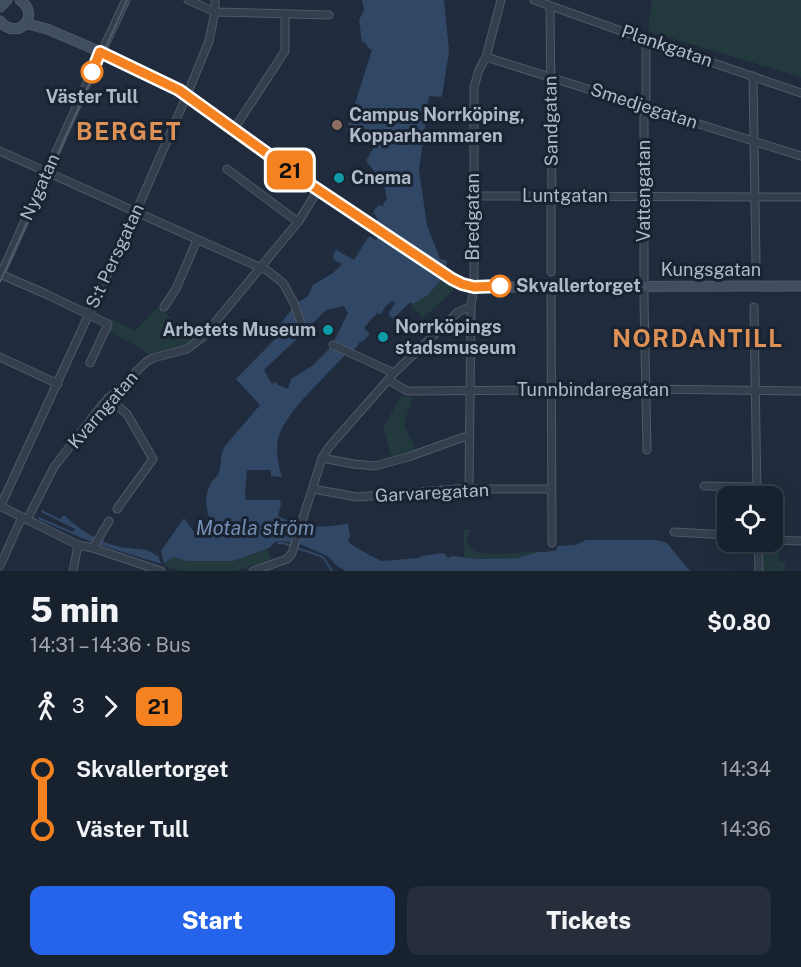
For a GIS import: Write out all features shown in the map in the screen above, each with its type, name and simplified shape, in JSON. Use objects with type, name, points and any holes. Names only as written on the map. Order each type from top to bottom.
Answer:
[{"type":"main road","points":[[0,33],[17,29],[28,20],[28,9],[24,1]]},
{"type":"main road","name":"Kungsgatan","points":[[29,15],[47,29]]},
{"type":"main road","points":[[0,21],[11,29]]},
{"type":"main road","name":"Kungsgatan","points":[[24,25],[47,29],[187,95],[318,190],[452,279]]},
{"type":"main road","name":"Kungsgatan","points":[[496,286],[801,286]]},
{"type":"street","name":"Nygatan","points":[[0,275],[100,52],[126,0]]},
{"type":"street","points":[[189,0],[215,12],[329,15]]},
{"type":"street","name":"S:t Persgatan","points":[[0,506],[58,384],[187,95],[209,41],[216,0]]},
{"type":"street","name":"Bredgatan","points":[[469,488],[471,306],[474,287],[474,87],[486,57],[501,0]]},
{"type":"street","name":"Plankgatan","points":[[534,0],[801,93]]},
{"type":"street","name":"Sandgatan","points":[[550,6],[551,272]]},
{"type":"street","points":[[234,129],[285,51],[285,14]]},
{"type":"street","name":"Vattengatan","points":[[647,450],[644,286],[645,106],[648,40]]},
{"type":"street","name":"Smedjegatan","points":[[486,57],[801,156]]},
{"type":"street","points":[[753,76],[756,264]]},
{"type":"street","points":[[0,151],[268,271],[283,283],[294,303],[304,332]]},
{"type":"street","points":[[227,169],[298,222]]},
{"type":"street","name":"Kvarngatan","points":[[0,566],[24,518],[54,467],[108,398],[146,362],[187,349],[198,342],[298,222],[318,190]]},
{"type":"street","name":"Luntgatan","points":[[473,196],[801,197]]},
{"type":"street","points":[[164,307],[176,289],[197,240]]},
{"type":"street","points":[[0,275],[108,324],[90,363]]},
{"type":"street","name":"Kungsgatan","points":[[452,279],[474,287],[496,286]]},
{"type":"street","points":[[551,287],[552,543]]},
{"type":"street","points":[[253,571],[287,559],[294,548],[322,458],[339,436],[394,373],[458,312],[471,306]]},
{"type":"street","points":[[754,307],[757,486]]},
{"type":"street","points":[[333,345],[394,373]]},
{"type":"street","points":[[0,357],[58,384]]},
{"type":"street","name":"Tunnbindaregatan","points":[[389,380],[407,391],[645,389],[801,391]]},
{"type":"street","points":[[108,398],[127,414],[153,459],[117,509]]},
{"type":"street","points":[[322,458],[375,466],[470,436]]},
{"type":"street","points":[[704,486],[717,486]]},
{"type":"street","name":"Garvaregatan","points":[[313,489],[357,497],[469,488],[551,489]]},
{"type":"street","points":[[0,506],[78,545],[95,543],[160,571]]},
{"type":"street","points":[[95,543],[109,521]]},
{"type":"street","points":[[674,532],[717,534]]},
{"type":"street","points":[[783,540],[801,541]]},
{"type":"street","points":[[73,571],[78,545]]},
{"type":"street","points":[[758,552],[759,571]]},
{"type":"green space","points":[[652,0],[801,0],[801,77],[648,31]]},
{"type":"green space","points":[[440,279],[455,289],[423,318],[411,305],[428,295]]},
{"type":"green space","points":[[158,307],[198,342],[153,358],[139,347],[106,331],[112,319],[135,331]]},
{"type":"green space","points":[[401,397],[412,397],[404,425],[416,450],[392,458],[383,427]]},
{"type":"green space","points":[[471,529],[467,539],[468,546],[481,553],[539,552],[518,558],[464,558],[464,530]]},
{"type":"green space","points":[[267,549],[271,560],[235,571],[182,571],[165,566],[164,563],[174,557],[188,561],[233,561]]},
{"type":"green space","points":[[763,552],[780,552],[779,561],[785,562],[785,571],[763,571]]},
{"type":"water","name":"Motala ström","points":[[362,0],[444,0],[449,51],[442,96],[429,96],[419,170],[427,225],[440,259],[447,260],[445,275],[428,295],[413,304],[411,302],[393,319],[389,315],[395,303],[392,301],[381,314],[378,313],[373,317],[364,328],[370,334],[354,350],[345,355],[318,383],[284,425],[277,446],[282,477],[271,476],[271,470],[247,470],[246,500],[280,500],[278,516],[305,526],[348,524],[350,536],[348,541],[382,561],[420,558],[444,553],[448,558],[453,556],[477,559],[518,558],[557,550],[557,546],[576,545],[586,540],[657,540],[667,543],[690,571],[346,571],[334,564],[327,556],[302,545],[284,541],[275,542],[269,548],[233,561],[187,561],[174,557],[164,563],[161,551],[184,518],[195,532],[214,535],[216,529],[207,508],[208,491],[219,473],[225,446],[260,405],[236,379],[277,337],[281,323],[297,303],[308,296],[313,285],[333,273],[342,264],[334,260],[333,255],[337,248],[354,257],[367,231],[378,219],[373,214],[375,209],[379,205],[384,206],[387,199],[385,180],[378,176],[366,161],[375,145],[346,132],[372,50],[362,42],[359,20],[364,10]],"holes":[[[344,306],[348,313],[331,347],[312,366],[291,379],[288,389],[276,382],[272,384],[264,370],[326,310]]]},
{"type":"water","points":[[42,510],[60,519],[65,516],[97,539],[120,547],[146,550],[158,555],[161,564],[91,542],[40,520],[39,517],[73,532],[75,529],[41,512]]},
{"type":"pier","points":[[373,219],[449,269],[447,277],[443,281],[378,237],[376,240],[369,236],[354,260],[336,250],[337,248],[354,257],[367,231],[365,229]]},
{"type":"waterway","points":[[278,543],[323,557],[332,571]]},
{"type":"tram line","points":[[0,282],[127,0]]},
{"type":"bus line","name":"21","points":[[92,72],[100,52],[179,90],[308,183],[452,279],[474,287],[500,286]]},
{"type":"place","name":"Väster Tull","points":[[92,72]]},
{"type":"place","name":"Campus Norrköping, Kopparhammaren","points":[[337,125]]},
{"type":"place","name":"Cnema","points":[[339,178]]},
{"type":"place","name":"Skvallertorget","points":[[500,286]]},
{"type":"place","name":"Arbetets Museum","points":[[328,330]]},
{"type":"place","name":"Norrköpings stadsmuseum","points":[[383,337]]},
{"type":"district","name":"BERGET","points":[[129,132]]},
{"type":"district","name":"NORDANTILL","points":[[698,339]]}]
